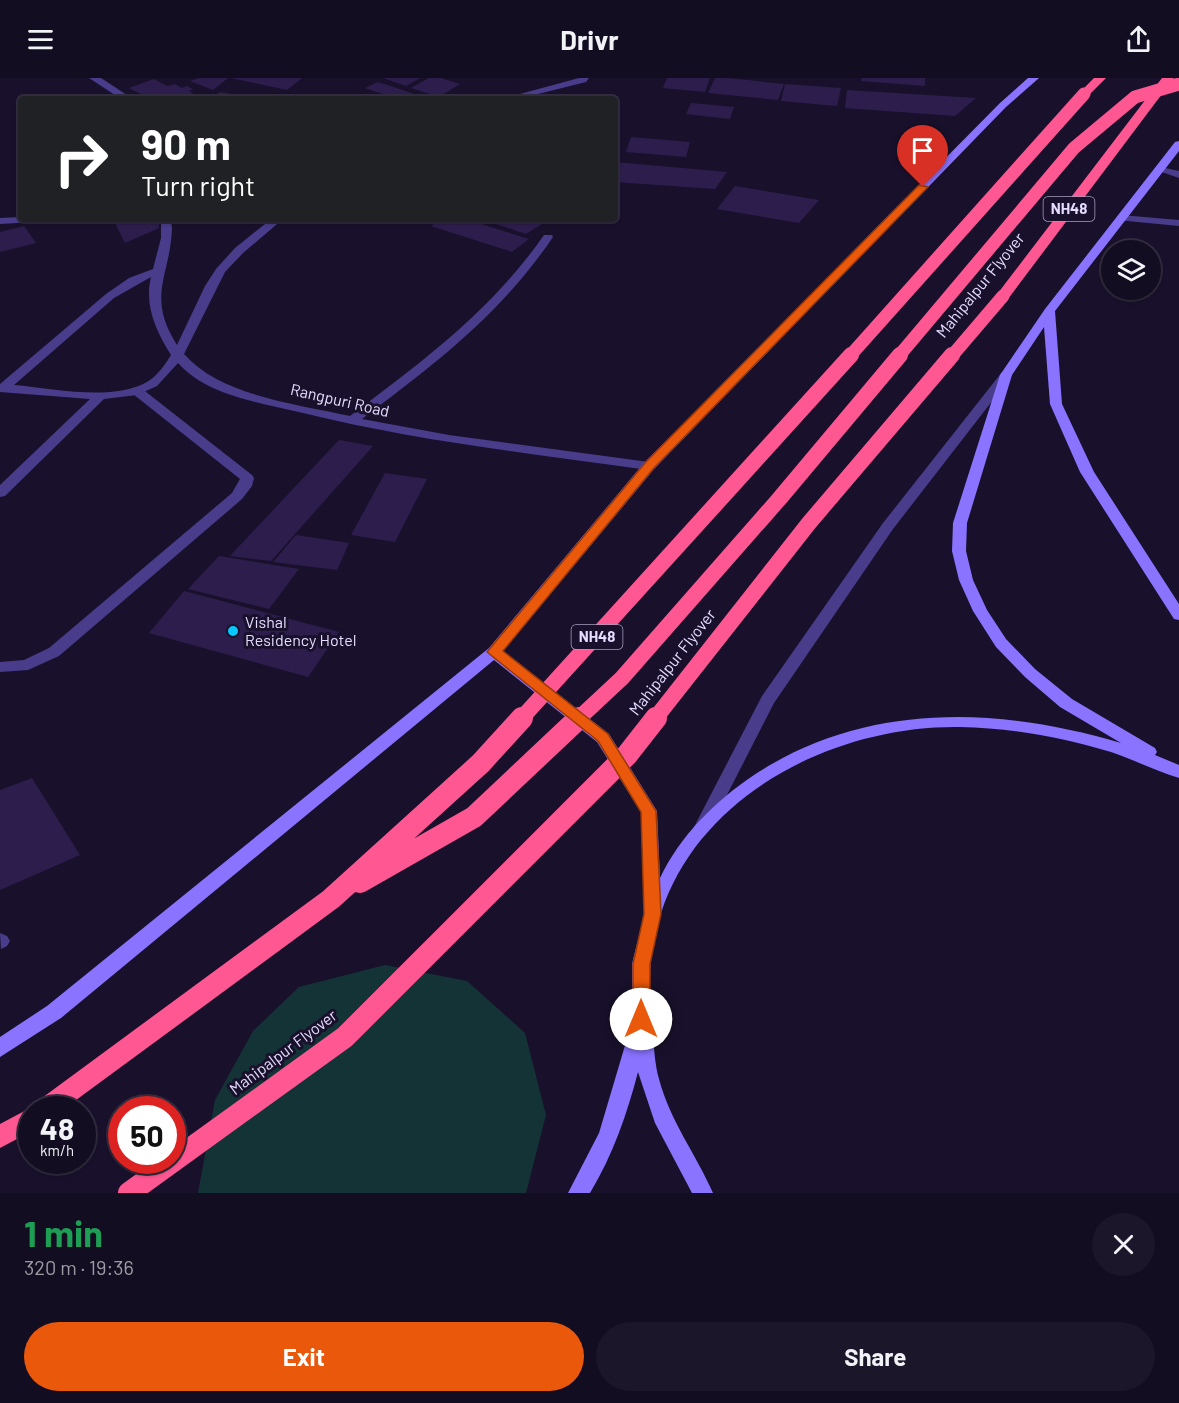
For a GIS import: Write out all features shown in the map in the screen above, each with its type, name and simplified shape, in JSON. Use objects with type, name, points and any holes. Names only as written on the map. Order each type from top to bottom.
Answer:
[{"type":"highway","name":"NH48","points":[[63,1096],[331,899],[481,763],[694,531],[1100,78]]},
{"type":"highway","name":"Mahipalpur Flyover","points":[[129,1193],[345,1036],[627,755],[809,523],[1003,296],[1168,78]]},
{"type":"highway","points":[[331,899],[474,817],[622,678],[780,498],[1074,148],[1135,97],[1179,84]]},
{"type":"highway","points":[[0,1137],[18,1126]]},
{"type":"main road","points":[[0,1048],[54,1012],[494,652],[649,466],[1003,105],[1034,78]]},
{"type":"main road","points":[[1179,144],[1049,311],[1006,375],[960,523],[959,551],[966,580],[985,619],[1001,643],[1030,673],[1066,703],[1179,771]]},
{"type":"main road","points":[[1049,311],[1056,404],[1087,472],[1179,615]]},
{"type":"main road","points":[[494,652],[603,738],[649,811],[652,914]]},
{"type":"main road","points":[[703,1193],[672,1139],[649,1078],[641,1019],[641,964],[652,914],[673,868],[702,827],[737,793],[778,765],[823,744],[873,730],[925,723],[979,721],[1036,727],[1092,739],[1179,771]]},
{"type":"main road","points":[[578,1193],[595,1168],[612,1130],[641,1019]]},
{"type":"street","points":[[94,78],[123,96]]},
{"type":"street","points":[[519,96],[584,78]]},
{"type":"street","points":[[1160,168],[1179,175]]},
{"type":"street","points":[[1121,218],[1179,223]]},
{"type":"street","points":[[0,220],[18,219]]},
{"type":"street","name":"Rangpuri Road","points":[[166,222],[168,236],[153,295],[164,336],[200,377],[211,384],[232,392],[353,420],[449,439],[649,466]]},
{"type":"street","points":[[1,388],[101,395],[137,391],[158,380],[179,355],[200,303],[221,269],[275,222]]},
{"type":"street","points":[[353,420],[477,323],[529,268],[548,237]]},
{"type":"street","points":[[1,388],[129,282],[144,274],[159,272]]},
{"type":"street","points":[[702,827],[768,700],[888,526],[1006,375]]},
{"type":"street","points":[[0,667],[15,669],[35,664],[54,652],[237,496],[245,486],[247,478],[137,391]]},
{"type":"street","points":[[0,493],[101,395]]},
{"type":"green space","points":[[385,965],[467,981],[525,1033],[546,1115],[526,1193],[198,1193],[215,1100],[253,1031],[299,987]]},
{"type":"building","points":[[199,78],[228,78],[213,90],[190,81]]},
{"type":"building","points":[[231,78],[302,78],[287,90]]},
{"type":"building","points":[[383,78],[420,78],[406,86]]},
{"type":"building","points":[[429,78],[441,78],[460,84],[441,96],[411,88]]},
{"type":"building","points":[[667,78],[710,78],[705,92],[663,88]]},
{"type":"building","points":[[715,78],[784,84],[778,100],[708,93]]},
{"type":"building","points":[[862,78],[925,78],[925,86],[861,81]]},
{"type":"building","points":[[154,79],[167,86],[175,84],[182,88],[187,86],[193,89],[189,91],[196,96],[144,96],[129,88]]},
{"type":"building","points":[[378,82],[421,96],[388,96],[365,88]]},
{"type":"building","points":[[785,84],[841,88],[837,106],[781,101]]},
{"type":"building","points":[[847,90],[976,98],[955,116],[845,108]]},
{"type":"building","points":[[220,92],[238,95],[237,96],[215,96]]},
{"type":"building","points":[[691,103],[734,107],[730,119],[686,114]]},
{"type":"building","points":[[631,137],[690,142],[686,157],[626,152]]},
{"type":"building","points":[[618,162],[727,172],[715,189],[618,182]]},
{"type":"building","points":[[735,186],[819,200],[799,223],[717,209]]},
{"type":"building","points":[[114,222],[158,222],[159,228],[125,243]]},
{"type":"building","points":[[437,222],[475,222],[529,239],[512,252],[431,226]]},
{"type":"building","points":[[490,222],[545,222],[526,234]]},
{"type":"building","points":[[24,226],[36,243],[0,252],[0,232]]},
{"type":"building","points":[[339,440],[373,446],[271,561],[230,556]]},
{"type":"building","points":[[385,473],[427,479],[395,542],[351,535]]},
{"type":"building","points":[[296,535],[349,543],[337,570],[273,562]]},
{"type":"building","points":[[219,556],[299,569],[269,609],[188,589]]},
{"type":"building","points":[[184,591],[339,632],[308,677],[149,633]]},
{"type":"building","points":[[32,778],[80,855],[0,890],[0,790]]},
{"type":"place","name":"Vishal Residency Hotel","points":[[233,631]]},
{"type":"route","points":[[641,1019],[641,964],[652,914],[649,811],[603,738],[494,652],[649,466],[923,187]]}]
